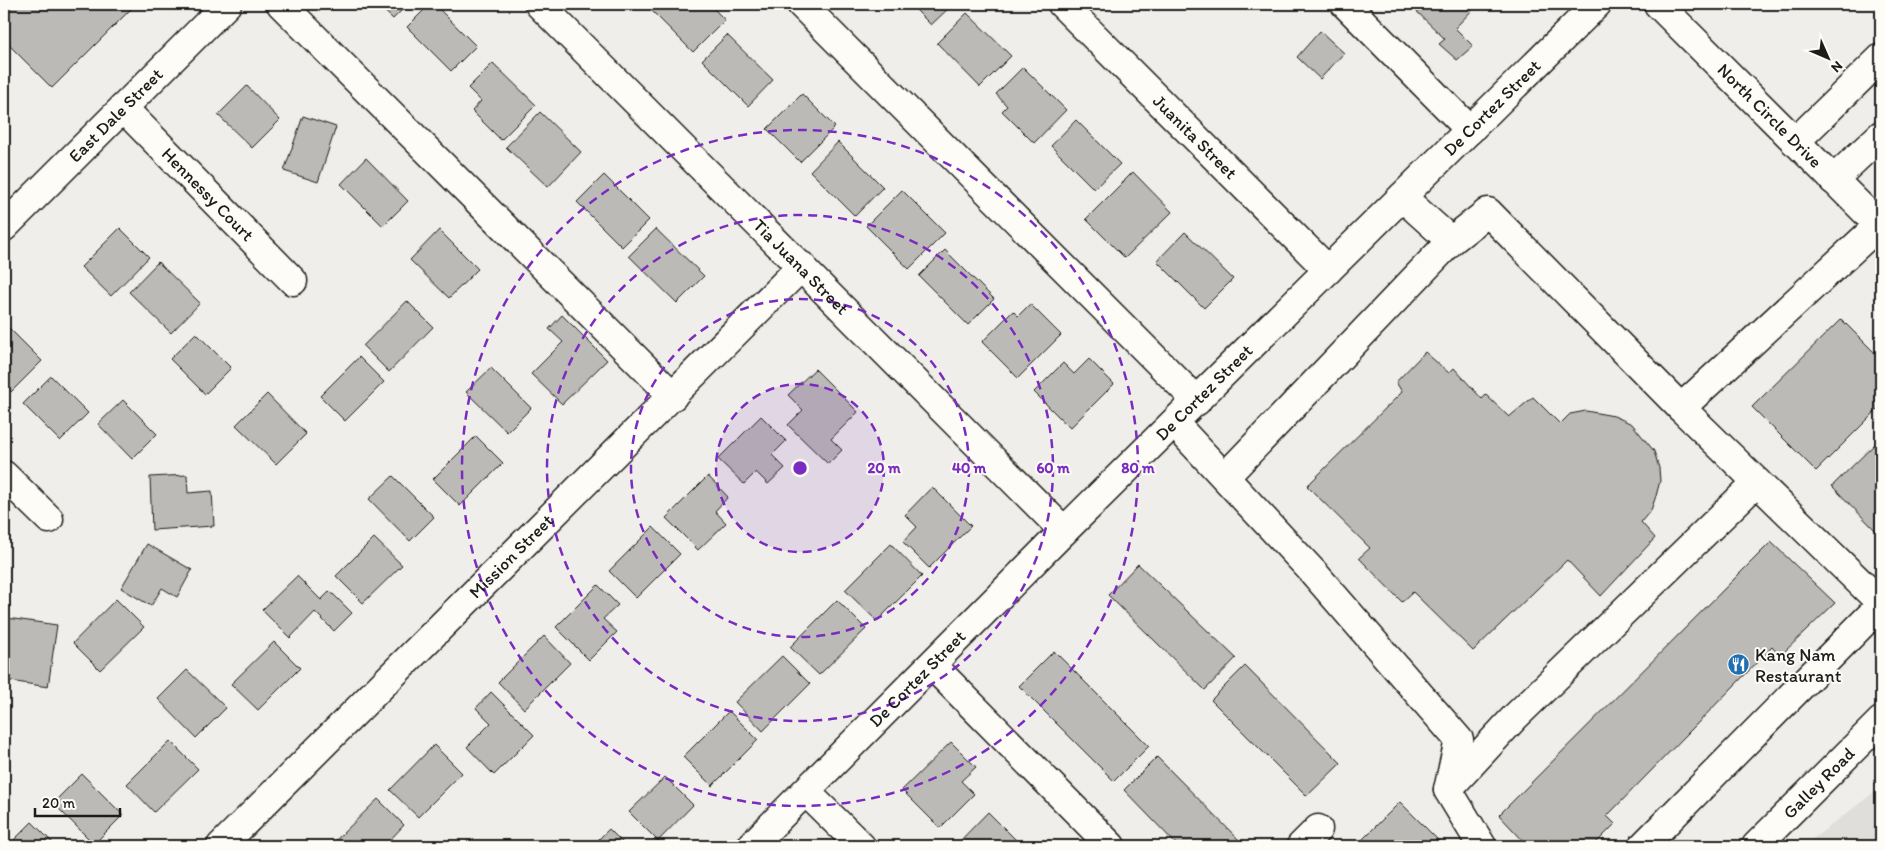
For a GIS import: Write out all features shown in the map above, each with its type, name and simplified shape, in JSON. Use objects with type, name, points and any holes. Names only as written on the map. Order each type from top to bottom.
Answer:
[{"type":"street","name":"East Dale Street","points":[[4,226],[227,4]]},
{"type":"street","points":[[281,4],[673,396]]},
{"type":"street","name":"Tia Juana Street","points":[[539,4],[1064,531]]},
{"type":"street","points":[[801,4],[1197,400]]},
{"type":"street","name":"Juanita Street","points":[[1062,4],[1328,270]]},
{"type":"street","points":[[1345,4],[1470,130]]},
{"type":"street","name":"De Cortez Street","points":[[751,846],[1064,531],[1597,4]]},
{"type":"street","name":"North Circle Drive","points":[[1658,4],[1880,226]]},
{"type":"street","points":[[1795,142],[1881,58]]},
{"type":"street","name":"Hennessy Court","points":[[123,108],[293,281]]},
{"type":"street","points":[[1833,180],[1881,134]]},
{"type":"street","points":[[1402,197],[1451,241]]},
{"type":"street","points":[[1225,477],[1451,241],[1488,212],[1756,482],[1881,604],[1643,846]]},
{"type":"street","points":[[1682,408],[1880,226]]},
{"type":"street","name":"Mission Street","points":[[221,846],[802,266]]},
{"type":"street","points":[[1174,423],[1313,572],[1459,740],[1448,790],[1482,846]]},
{"type":"street","points":[[4,474],[48,519]]},
{"type":"street","points":[[1448,790],[1514,718],[1756,482]]},
{"type":"street","points":[[932,665],[1111,846]]},
{"type":"street","name":"Galley Road","points":[[1756,846],[1881,721]]},
{"type":"street","points":[[806,792],[861,846]]},
{"type":"shaded area","points":[[1881,787],[1881,846],[1806,846],[1809,842]]},
{"type":"building","points":[[4,4],[136,4],[52,88],[4,40]]},
{"type":"building","points":[[377,4],[408,4],[393,19]]},
{"type":"building","points":[[430,4],[434,4],[476,46],[451,71],[407,27]]},
{"type":"building","points":[[655,4],[709,4],[725,20],[693,52],[650,9]]},
{"type":"building","points":[[910,4],[953,4],[931,25]]},
{"type":"building","points":[[1409,4],[1478,4],[1455,28],[1473,46],[1457,60],[1439,44],[1445,39]]},
{"type":"building","points":[[1872,4],[1881,4],[1881,12]]},
{"type":"building","points":[[967,13],[1011,56],[980,87],[937,43]]},
{"type":"building","points":[[1320,31],[1344,53],[1320,79],[1297,57]]},
{"type":"building","points":[[727,35],[773,80],[748,106],[702,60]]},
{"type":"building","points":[[493,63],[536,105],[501,140],[472,111],[481,101],[468,88]]},
{"type":"building","points":[[1023,67],[1066,110],[1034,143],[1002,111],[1007,106],[996,94]]},
{"type":"building","points":[[247,86],[280,120],[252,148],[218,115]]},
{"type":"building","points":[[802,94],[835,127],[800,162],[767,129]]},
{"type":"building","points":[[540,112],[581,152],[548,187],[506,147]]},
{"type":"building","points":[[303,116],[336,127],[318,182],[284,171]]},
{"type":"building","points":[[1076,120],[1120,164],[1094,189],[1051,146]]},
{"type":"building","points":[[838,142],[883,187],[855,216],[810,171]]},
{"type":"building","points":[[366,158],[408,201],[383,226],[341,184]]},
{"type":"building","points":[[1133,172],[1172,212],[1125,258],[1086,219]]},
{"type":"building","points":[[604,175],[649,220],[622,247],[577,202]]},
{"type":"building","points":[[902,190],[945,233],[909,269],[866,226]]},
{"type":"building","points":[[120,228],[149,257],[111,296],[81,267]]},
{"type":"building","points":[[656,229],[704,276],[677,303],[629,256]]},
{"type":"building","points":[[439,230],[478,269],[449,298],[410,260]]},
{"type":"building","points":[[1185,232],[1233,279],[1204,308],[1157,261]]},
{"type":"building","points":[[945,250],[994,299],[968,325],[919,276]]},
{"type":"building","points":[[158,262],[200,303],[171,333],[129,292]]},
{"type":"building","points":[[407,301],[433,327],[389,372],[363,346]]},
{"type":"building","points":[[1030,304],[1061,335],[1018,378],[982,342],[1013,311],[1018,316]]},
{"type":"building","points":[[562,315],[607,360],[562,404],[531,374],[563,342],[549,329]]},
{"type":"building","points":[[1841,319],[1881,359],[1881,406],[1816,471],[1752,407]]},
{"type":"building","points":[[4,323],[42,361],[11,392],[4,384]]},
{"type":"building","points":[[196,333],[231,368],[205,394],[170,359]]},
{"type":"building","points":[[1425,352],[1449,373],[1454,368],[1482,399],[1486,395],[1509,417],[1533,397],[1560,424],[1570,414],[1586,411],[1614,416],[1632,424],[1654,451],[1659,468],[1660,481],[1656,496],[1651,510],[1641,522],[1655,538],[1601,596],[1567,560],[1473,651],[1413,592],[1402,602],[1359,558],[1370,548],[1307,486],[1402,392],[1396,382]]},
{"type":"building","points":[[359,357],[384,382],[345,421],[320,396]]},
{"type":"building","points":[[1089,359],[1114,384],[1070,428],[1034,392],[1063,363],[1074,374]]},
{"type":"building","points":[[491,368],[531,408],[507,432],[466,392]]},
{"type":"building","points":[[815,369],[858,412],[831,439],[842,450],[828,464],[788,425],[803,410],[788,395]]},
{"type":"building","points":[[51,376],[88,413],[60,441],[23,404]]},
{"type":"building","points":[[267,394],[306,434],[276,464],[236,425]]},
{"type":"building","points":[[123,400],[157,434],[132,459],[98,424]]},
{"type":"building","points":[[761,416],[786,441],[772,455],[785,468],[768,484],[756,472],[744,484],[718,459]]},
{"type":"building","points":[[476,436],[503,463],[460,506],[433,479]]},
{"type":"building","points":[[1875,444],[1881,450],[1881,536],[1832,486]]},
{"type":"building","points":[[187,475],[188,493],[212,491],[214,526],[152,530],[150,477]]},
{"type":"building","points":[[393,476],[434,517],[410,541],[369,499]]},
{"type":"building","points":[[708,476],[728,497],[715,511],[726,523],[698,550],[666,518]]},
{"type":"building","points":[[932,487],[971,526],[929,568],[903,542],[917,527],[905,515]]},
{"type":"building","points":[[653,527],[680,554],[636,598],[609,571]]},
{"type":"building","points":[[374,538],[402,565],[363,603],[336,576]]},
{"type":"building","points":[[1771,542],[1835,603],[1780,656],[1772,647],[1607,816],[1615,824],[1593,846],[1528,846],[1499,815]]},
{"type":"building","points":[[147,544],[192,570],[177,597],[162,588],[151,606],[121,588]]},
{"type":"building","points":[[891,544],[922,576],[877,621],[845,590]]},
{"type":"building","points":[[1138,564],[1236,658],[1205,690],[1108,595]]},
{"type":"building","points":[[297,576],[321,600],[330,591],[352,613],[334,631],[315,612],[290,638],[262,610]]},
{"type":"building","points":[[598,585],[618,605],[603,619],[617,632],[589,660],[556,627]]},
{"type":"building","points":[[116,599],[144,627],[100,670],[73,643]]},
{"type":"building","points":[[837,600],[866,629],[819,675],[790,647]]},
{"type":"building","points":[[7,618],[57,625],[48,687],[4,680],[4,640]]},
{"type":"building","points":[[544,636],[570,663],[524,709],[498,682]]},
{"type":"building","points":[[274,642],[300,668],[258,710],[231,684]]},
{"type":"building","points":[[1054,651],[1149,746],[1114,781],[1019,686]]},
{"type":"building","points":[[782,656],[810,684],[763,731],[735,702]]},
{"type":"building","points":[[1245,666],[1341,763],[1307,796],[1211,700]]},
{"type":"building","points":[[187,670],[226,708],[196,738],[158,699]]},
{"type":"building","points":[[491,692],[534,735],[494,775],[467,747],[491,723],[476,708]]},
{"type":"building","points":[[729,711],[758,740],[712,786],[683,757]]},
{"type":"building","points":[[170,741],[198,769],[154,812],[127,784]]},
{"type":"building","points":[[951,742],[976,767],[961,781],[974,794],[940,828],[902,790]]},
{"type":"building","points":[[434,745],[462,773],[418,817],[390,790]]},
{"type":"building","points":[[1157,757],[1245,846],[1178,846],[1124,790]]},
{"type":"building","points":[[82,774],[123,815],[94,844],[53,803]]},
{"type":"building","points":[[665,777],[693,805],[658,841],[629,812]]},
{"type":"building","points":[[378,799],[404,825],[389,841],[395,846],[337,846],[333,843]]},
{"type":"building","points":[[1400,802],[1444,846],[1356,846]]},
{"type":"building","points":[[988,812],[1022,846],[961,846],[958,843]]},
{"type":"building","points":[[32,822],[56,846],[8,846]]},
{"type":"building","points":[[609,829],[626,846],[592,846]]},
{"type":"place","name":"Kang Nam Restaurant","points":[[1739,665]]}]
